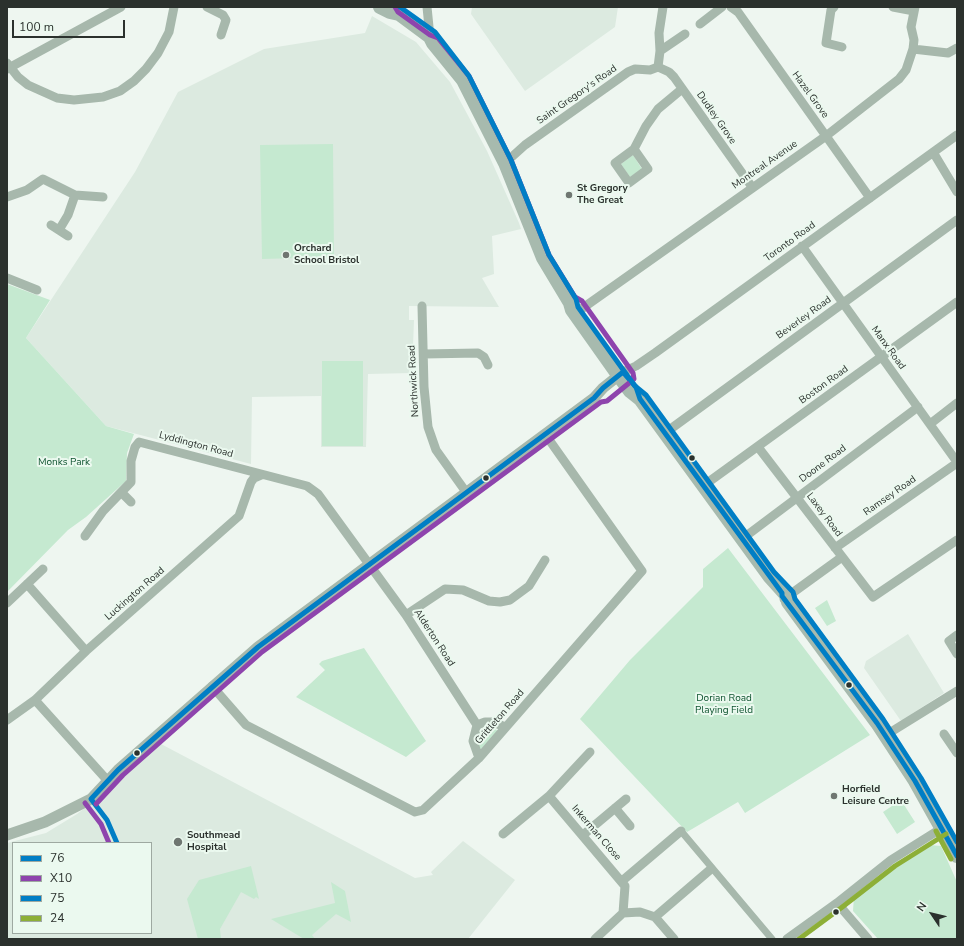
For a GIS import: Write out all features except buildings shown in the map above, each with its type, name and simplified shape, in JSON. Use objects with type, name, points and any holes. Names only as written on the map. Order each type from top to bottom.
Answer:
[{"type":"main road","points":[[385,10],[399,14],[412,22],[432,40],[463,80],[505,163],[543,258],[575,307],[636,387],[640,399],[886,735],[916,781],[957,856]]},
{"type":"main road","points":[[385,10],[426,41],[432,40]]},
{"type":"street","points":[[121,7],[8,67],[28,85],[57,98],[74,100],[104,97],[120,91],[134,81],[146,69],[158,53],[169,32],[174,7]]},
{"type":"street","points":[[206,7],[223,15],[226,20],[220,35]]},
{"type":"street","points":[[412,22],[422,18],[427,7]]},
{"type":"street","points":[[427,7],[432,40]]},
{"type":"street","points":[[658,67],[660,51],[659,33],[663,7]]},
{"type":"street","points":[[700,24],[722,7]]},
{"type":"street","points":[[834,7],[831,10],[826,42],[842,47]]},
{"type":"street","points":[[892,7],[914,9]]},
{"type":"street","name":"Hazel Grove","points":[[738,9],[870,198]]},
{"type":"street","name":"Montreal Avenue","points":[[575,307],[826,136],[899,80],[906,70],[914,40],[911,27],[914,9]]},
{"type":"street","points":[[660,51],[685,34]]},
{"type":"street","points":[[912,49],[948,53],[957,48]]},
{"type":"street","name":"Saint Gregory's Road","points":[[505,163],[525,145],[628,72],[636,69],[650,70],[658,67]]},
{"type":"street","name":"Dudley Grove","points":[[658,67],[670,72],[752,187]]},
{"type":"street","points":[[634,149],[646,126],[658,109],[682,89]]},
{"type":"street","name":"Toronto Road","points":[[625,374],[957,134]]},
{"type":"street","points":[[933,152],[957,192]]},
{"type":"street","points":[[7,197],[27,190],[43,179],[75,194],[103,197]]},
{"type":"street","points":[[59,230],[68,215],[75,194]]},
{"type":"street","name":"Beverley Road","points":[[665,433],[957,220]]},
{"type":"street","points":[[51,225],[68,236]]},
{"type":"street","name":"Manx Road","points":[[802,246],[957,462]]},
{"type":"street","points":[[7,278],[38,290]]},
{"type":"street","name":"Boston Road","points":[[703,486],[957,302]]},
{"type":"street","name":"Northwick Road","points":[[422,306],[425,409],[432,440],[436,450],[466,492]]},
{"type":"street","points":[[424,354],[478,353],[484,356],[488,365]]},
{"type":"street","points":[[7,835],[45,822],[91,799],[107,780],[258,647],[599,394],[603,388],[625,374]]},
{"type":"street","points":[[930,424],[957,403]]},
{"type":"street","name":"Doone Road","points":[[742,539],[918,407]]},
{"type":"street","name":"Grittleton Road","points":[[212,686],[246,725],[415,812],[423,810],[479,758],[642,571],[545,434]]},
{"type":"street","name":"Lyddington Road","points":[[85,536],[87,526],[122,493],[131,482],[131,461],[134,447],[139,442],[302,484]]},
{"type":"street","name":"Laxey Road","points":[[758,446],[873,597],[957,540]]},
{"type":"street","name":"Ramsey Road","points":[[835,548],[957,462]]},
{"type":"street","name":"Luckington Road","points":[[7,720],[34,700],[86,651],[239,516],[251,482],[254,478],[262,474]]},
{"type":"street","name":"Alderton Road","points":[[302,484],[318,494],[369,564],[406,615],[477,725]]},
{"type":"street","points":[[122,493],[131,502]]},
{"type":"street","points":[[785,597],[842,556]]},
{"type":"street","points":[[406,615],[445,589],[462,590],[489,601],[500,602],[510,600],[529,586],[545,560]]},
{"type":"street","points":[[7,603],[43,569]]},
{"type":"street","points":[[27,584],[86,651]]},
{"type":"street","points":[[957,635],[949,641],[957,654]]},
{"type":"street","points":[[886,735],[957,691]]},
{"type":"street","points":[[34,700],[107,780]]},
{"type":"street","points":[[479,758],[473,741],[477,725],[485,722],[493,722],[505,727]]},
{"type":"street","points":[[944,734],[957,754]]},
{"type":"street","points":[[502,834],[549,796],[590,752]]},
{"type":"street","name":"Inkerman Close","points":[[549,796],[624,883]]},
{"type":"street","points":[[583,835],[626,799]]},
{"type":"street","points":[[616,808],[630,826]]},
{"type":"street","points":[[787,939],[837,903],[891,860],[942,828]]},
{"type":"street","points":[[622,913],[624,883],[681,831],[772,939]]},
{"type":"street","points":[[655,917],[712,869]]},
{"type":"street","points":[[837,903],[868,939]]},
{"type":"street","points":[[595,939],[622,913],[640,912],[655,917],[674,939]]},
{"type":"shaded area","points":[[472,7],[618,7],[615,27],[525,91],[471,14]]},
{"type":"shaded area","name":"Orchard School Bristol","points":[[372,16],[416,42],[450,82],[487,151],[519,223],[521,229],[492,236],[494,274],[482,278],[499,307],[409,306],[409,320],[414,320],[412,373],[368,374],[366,447],[321,447],[321,396],[252,397],[251,464],[106,426],[26,338],[135,172],[178,92],[264,49],[365,33]]},
{"type":"shaded area","points":[[908,634],[944,693],[901,721],[864,668],[866,661]]},
{"type":"shaded area","name":"Southmead Hospital","points":[[161,744],[415,878],[433,875],[431,872],[463,841],[515,880],[468,939],[7,939],[7,843],[46,833],[77,814]]},
{"type":"green space","points":[[333,144],[334,257],[262,259],[260,145]]},
{"type":"green space","points":[[633,155],[642,169],[630,177],[621,164]]},
{"type":"green space","name":"Monks Park","points":[[7,284],[50,300],[26,338],[106,426],[134,434],[127,453],[126,481],[86,517],[68,530],[7,592]]},
{"type":"green space","points":[[322,361],[363,361],[363,446],[322,446]]},
{"type":"green space","name":"Dorian Road Playing Field","points":[[728,548],[870,735],[745,813],[738,802],[687,832],[580,719],[630,660],[703,587],[703,569]]},
{"type":"green space","points":[[827,600],[836,621],[827,626],[815,608]]},
{"type":"green space","points":[[364,648],[426,741],[406,757],[296,697],[325,670],[319,664],[322,661]]},
{"type":"green space","points":[[485,726],[491,726],[498,731],[480,750],[477,746],[478,732]]},
{"type":"green space","points":[[901,800],[915,822],[897,834],[883,812]]},
{"type":"green space","points":[[930,845],[941,846],[957,882],[957,939],[878,939],[853,911],[854,896],[896,862]]},
{"type":"green space","points":[[251,866],[259,899],[256,897],[254,899],[241,892],[220,929],[221,939],[198,939],[187,899],[199,880]]},
{"type":"green space","points":[[331,882],[345,891],[351,922],[336,914],[312,935],[315,939],[304,939],[271,919],[335,903]]},
{"type":"transit line","name":"X10","points":[[96,804],[123,775],[262,652],[601,402],[607,401],[634,379],[633,373],[582,301],[575,297],[549,255],[511,160],[469,76],[438,38],[430,35],[398,12],[395,7]]},
{"type":"transit line","name":"75","points":[[400,7],[435,32],[469,76],[511,160],[549,255],[576,299],[578,307],[635,386],[646,395],[774,572],[793,592],[795,599],[883,719],[921,778],[957,842]]},
{"type":"transit line","name":"76","points":[[623,372],[636,387],[640,399],[782,593],[782,596],[877,723],[915,781],[957,856]]},
{"type":"transit line","name":"76","points":[[91,799],[118,770],[258,647],[594,398],[603,388],[623,372]]},
{"type":"transit line","name":"76","points":[[91,799],[107,820],[117,842]]},
{"type":"transit line","name":"X10","points":[[85,803],[101,824],[109,842]]},
{"type":"transit line","name":"24","points":[[936,831],[951,859]]},
{"type":"transit line","name":"24","points":[[799,939],[895,866],[946,834]]},
{"type":"place","name":"St Gregory The Great","points":[[569,195]]},
{"type":"place","name":"Orchard School Bristol","points":[[286,255]]},
{"type":"place","name":"Horfield Leisure Centre","points":[[834,796]]},
{"type":"place","name":"Southmead Hospital","points":[[178,842]]}]
